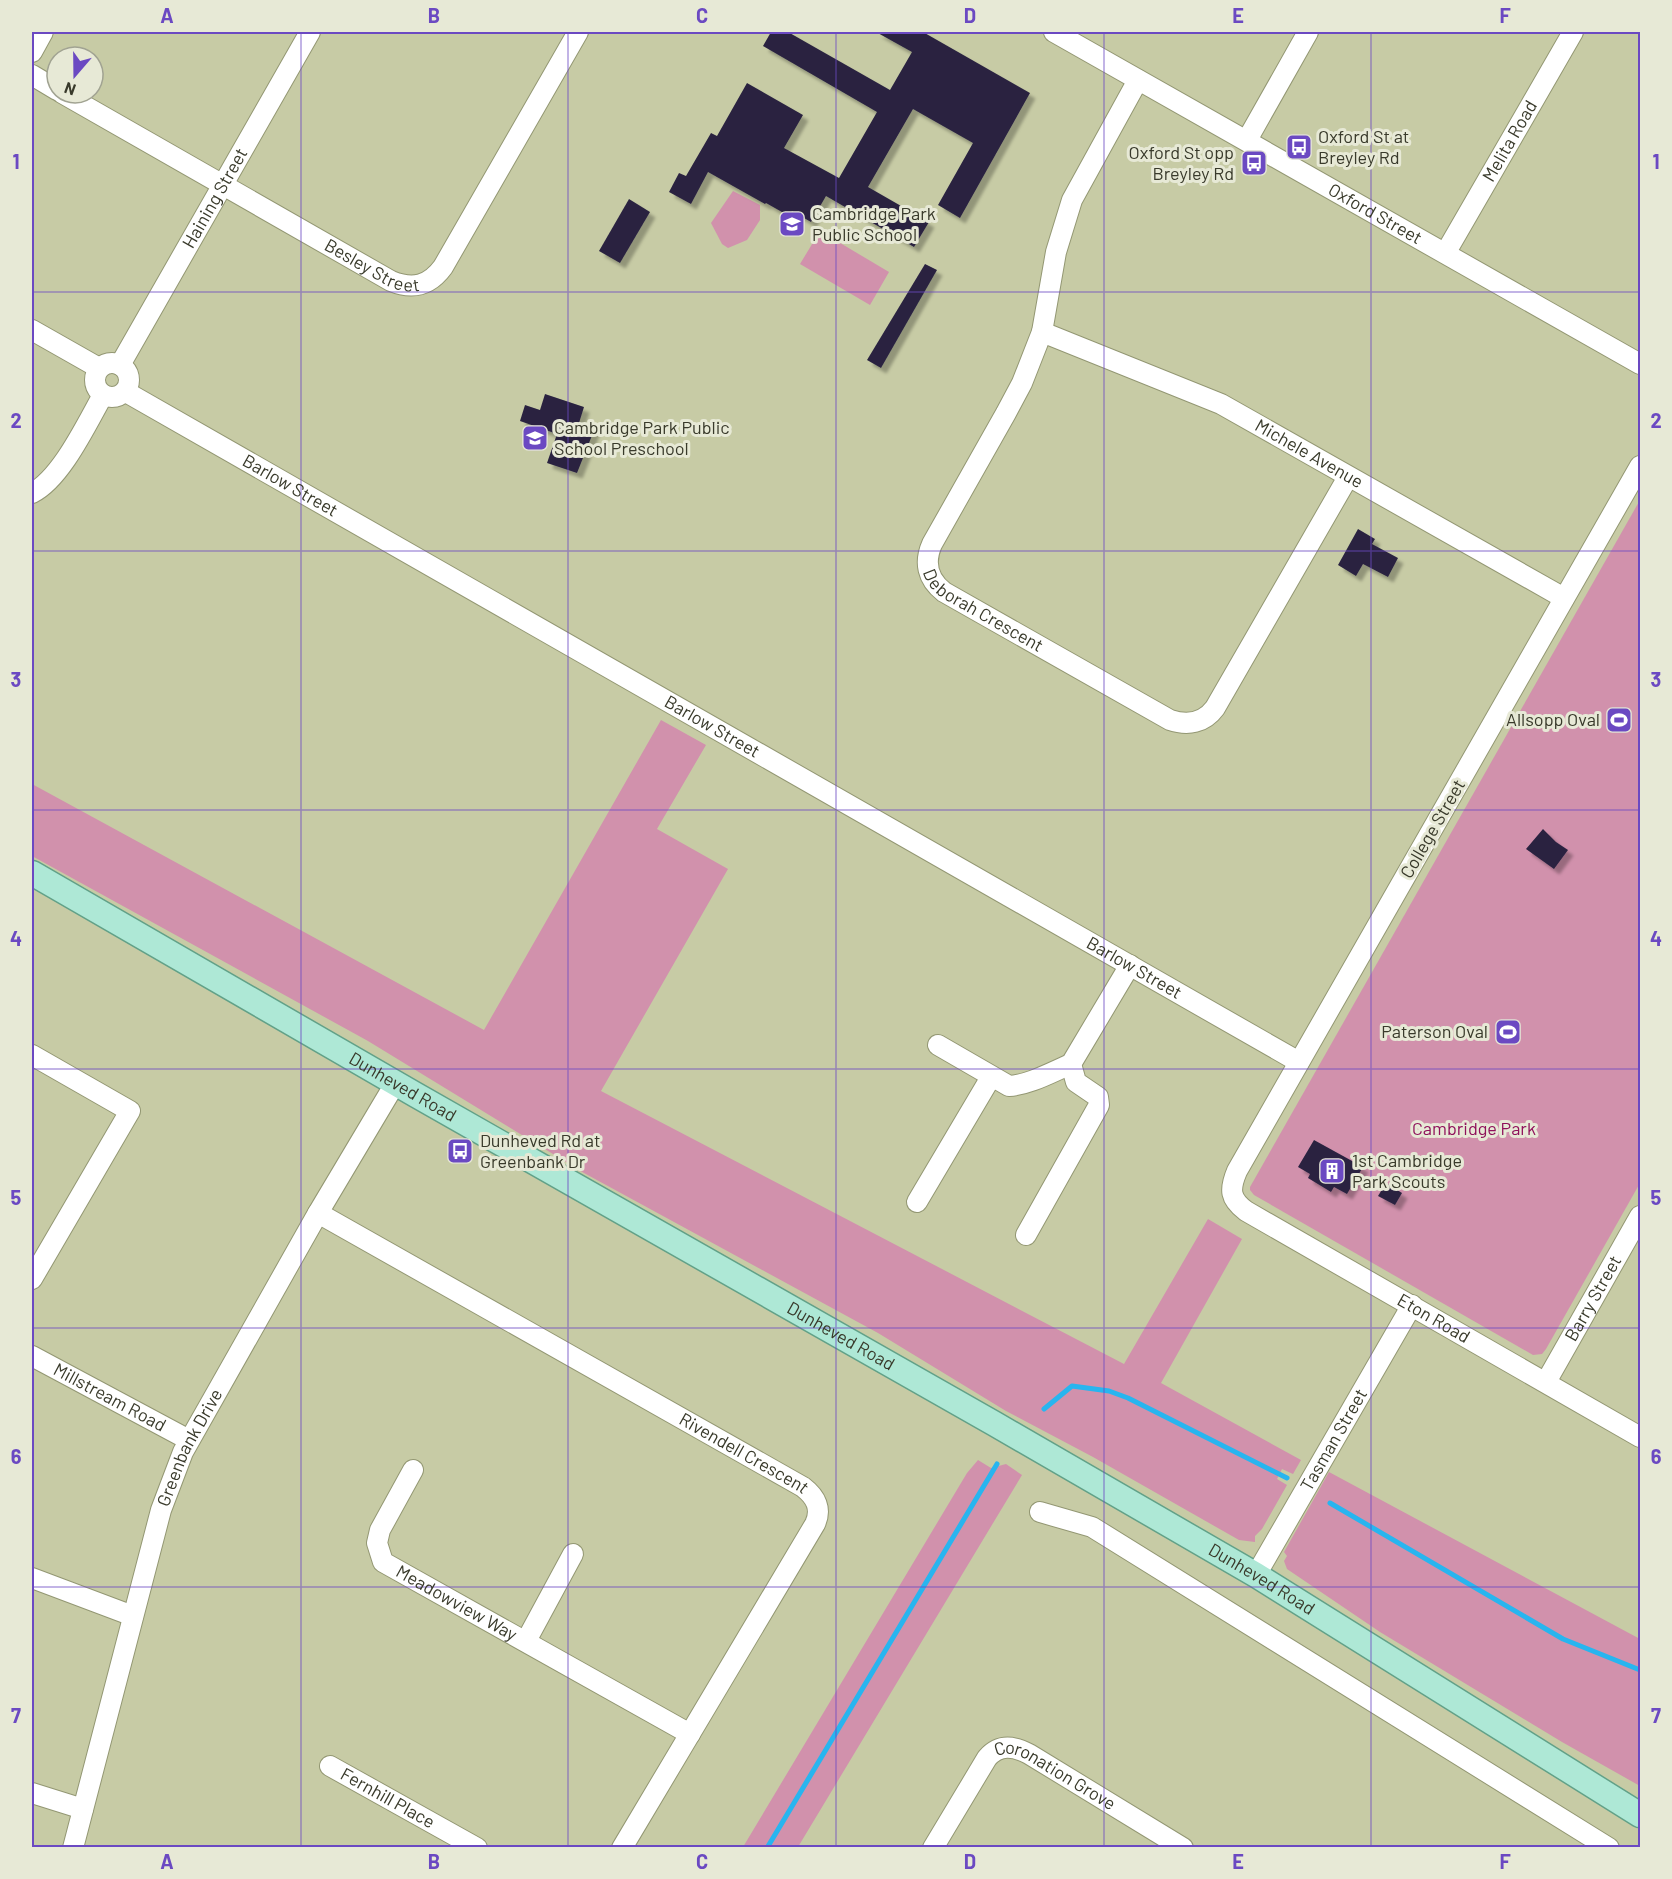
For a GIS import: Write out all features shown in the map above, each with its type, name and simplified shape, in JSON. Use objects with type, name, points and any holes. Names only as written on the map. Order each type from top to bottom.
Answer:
[{"type":"main road","name":"Dunheved Road","points":[[32,873],[1256,1575],[1641,1815]]},
{"type":"street","points":[[32,52],[43,32]]},
{"type":"street","name":"Haining Street","points":[[120,364],[310,32]]},
{"type":"street","name":"Besley Street","points":[[83,105],[391,281],[409,287],[419,286],[429,282],[443,267],[578,32]]},
{"type":"street","name":"Oxford Street","points":[[1054,32],[1638,362]]},
{"type":"street","points":[[1247,140],[1308,32]]},
{"type":"street","name":"Melita Road","points":[[1446,252],[1573,32]]},
{"type":"street","points":[[32,75],[45,83]]},
{"type":"street","name":"Deborah Crescent","points":[[1138,80],[1072,200],[1056,252],[1042,332],[1022,383],[932,543],[927,562],[930,576],[944,592],[1170,720],[1183,723],[1195,722],[1206,717],[1215,708],[1348,477]]},
{"type":"street","points":[[32,330],[99,368]]},
{"type":"street","name":"Michele Avenue","points":[[1042,332],[1210,399],[1564,598]]},
{"type":"street","points":[[109,363],[120,364],[129,377],[126,392],[113,398],[99,392],[95,383],[99,368],[109,363]]},
{"type":"street","name":"Barlow Street","points":[[126,392],[1299,1062]]},
{"type":"street","points":[[32,493],[45,485],[58,469],[104,395]]},
{"type":"street","name":"College Street","points":[[1232,1194],[1233,1179],[1641,466]]},
{"type":"street","points":[[938,1045],[1005,1085],[1014,1086],[1071,1064],[1130,965]]},
{"type":"street","points":[[32,1055],[130,1111],[32,1279]]},
{"type":"street","points":[[1026,1235],[1099,1105],[1098,1098],[1076,1082],[1071,1064]]},
{"type":"street","points":[[917,1203],[991,1077]]},
{"type":"street","name":"Greenbank Drive","points":[[73,1848],[161,1510],[172,1480],[189,1440],[318,1213],[396,1082]]},
{"type":"street","name":"Eton Road","points":[[1232,1194],[1234,1200],[1246,1211],[1641,1437]]},
{"type":"street","name":"Rivendell Crescent","points":[[318,1213],[803,1487],[812,1495],[818,1511],[816,1522],[622,1848]]},
{"type":"street","name":"Barry Street","points":[[1546,1382],[1641,1216]]},
{"type":"street","name":"Tasman Street","points":[[1256,1575],[1412,1305]]},
{"type":"street","name":"Millstream Road","points":[[32,1356],[189,1440]]},
{"type":"street","name":"Meadowview Way","points":[[413,1470],[380,1530],[377,1543],[383,1562],[690,1734]]},
{"type":"street","points":[[1040,1512],[1092,1527],[1609,1848]]},
{"type":"street","name":"Meadowview Way","points":[[526,1641],[573,1554]]},
{"type":"street","points":[[32,1578],[133,1616]]},
{"type":"street","name":"Coronation Grove","points":[[933,1848],[987,1758],[995,1751],[1007,1747],[1029,1754],[1183,1848]]},
{"type":"street","name":"Fernhill Place","points":[[330,1766],[477,1848]]},
{"type":"street","points":[[32,1793],[83,1809]]},
{"type":"green space","points":[[733,191],[760,205],[760,220],[747,240],[728,248],[722,244],[711,223]]},
{"type":"green space","points":[[820,231],[889,272],[870,305],[800,264]]},
{"type":"green space","name":"Cambridge Park","points":[[1640,500],[1640,1183],[1546,1349],[1542,1354],[1533,1355],[1254,1195],[1250,1187]]},
{"type":"green space","points":[[661,720],[706,745],[657,829],[728,869],[601,1091],[1124,1364],[1208,1219],[1242,1239],[1161,1383],[1301,1460],[1293,1474],[1282,1469],[1277,1479],[1287,1485],[1262,1529],[1255,1536],[1255,1542],[1239,1540],[1093,1457],[1006,1411],[878,1333],[584,1173],[368,1041],[32,856],[32,784],[484,1030]]},
{"type":"green space","points":[[978,1460],[991,1468],[1006,1464],[1022,1475],[798,1847],[743,1847],[967,1473]]},
{"type":"green space","points":[[1329,1472],[1640,1639],[1640,1786],[1562,1742],[1380,1632],[1287,1569],[1284,1561],[1287,1556],[1284,1552]]},
{"type":"building","points":[[771,32],[788,32],[890,90],[912,52],[876,32],[923,32],[1030,93],[960,218],[938,205],[973,143],[913,109],[868,187],[929,222],[914,247],[826,196],[811,222],[792,211],[789,216],[708,172],[691,204],[669,192],[679,173],[686,176],[711,133],[717,136],[747,83],[803,115],[784,148],[839,178],[877,112],[763,46]]},
{"type":"building","points":[[629,199],[650,212],[620,263],[599,251]]},
{"type":"building","points":[[925,264],[937,270],[881,368],[867,360]]},
{"type":"building","points":[[545,394],[584,407],[579,423],[595,428],[577,473],[547,463],[557,434],[520,421],[525,405],[540,410]]},
{"type":"building","points":[[1358,529],[1375,539],[1372,544],[1398,558],[1388,577],[1363,564],[1356,576],[1338,565]]},
{"type":"building","points":[[1543,829],[1568,850],[1554,869],[1526,849]]},
{"type":"building","name":"1st Cambridge Park Scouts","points":[[1314,1140],[1363,1167],[1347,1194],[1334,1187],[1331,1192],[1308,1178],[1310,1174],[1298,1167]]},
{"type":"building","points":[[1386,1183],[1402,1193],[1395,1205],[1378,1196]]},
{"type":"waterway","points":[[1044,1409],[1072,1386],[1109,1391],[1128,1398],[1287,1478]]},
{"type":"waterway","points":[[767,1848],[997,1464]]},
{"type":"waterway","points":[[1330,1503],[1563,1639],[1640,1670]]},
{"type":"place","name":"Oxford St at Breyley Rd","points":[[1299,147]]},
{"type":"place","name":"Oxford St opp Breyley Rd","points":[[1254,163]]},
{"type":"place","name":"Cambridge Park Public School","points":[[792,224]]},
{"type":"place","name":"Cambridge Park Public School Preschool","points":[[535,438]]},
{"type":"place","name":"Allsopp Oval","points":[[1619,720]]},
{"type":"place","name":"Paterson Oval","points":[[1508,1032]]},
{"type":"place","name":"Dunheved Rd at Greenbank Dr","points":[[460,1151]]},
{"type":"place","name":"1st Cambridge Park Scouts","points":[[1332,1171]]}]
